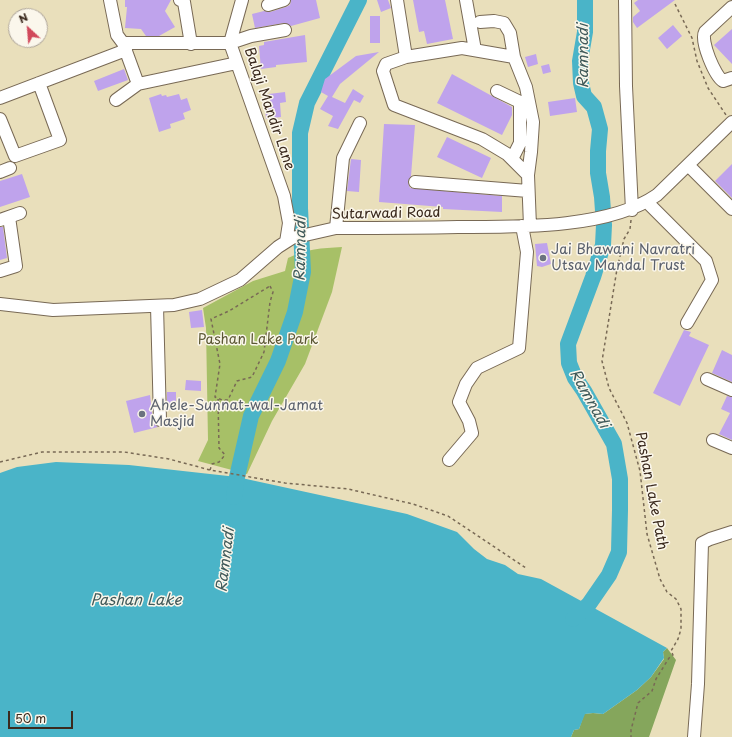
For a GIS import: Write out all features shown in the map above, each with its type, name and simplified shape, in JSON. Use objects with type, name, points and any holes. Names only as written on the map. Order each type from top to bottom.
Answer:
[{"type":"street","points":[[110,0],[117,35],[125,47],[138,84]]},
{"type":"street","points":[[180,0],[184,2],[191,44]]},
{"type":"street","points":[[230,43],[242,0]]},
{"type":"street","points":[[268,5],[284,0]]},
{"type":"street","points":[[397,0],[406,57]]},
{"type":"street","points":[[466,0],[474,50]]},
{"type":"street","points":[[625,0],[627,211],[647,202],[732,122]]},
{"type":"street","points":[[732,7],[705,32],[703,36],[704,43],[718,76],[724,81],[732,78]]},
{"type":"street","points":[[449,460],[472,433],[469,421],[459,402],[466,384],[477,368],[519,348],[527,252],[526,226],[532,122],[526,87],[514,57],[510,33],[504,23],[494,21],[480,22]]},
{"type":"street","points":[[230,43],[251,36],[285,30]]},
{"type":"street","name":"Balaji Mandir Lane","points":[[125,47],[230,43],[284,196],[289,223],[289,240]]},
{"type":"street","points":[[0,98],[125,47]]},
{"type":"street","points":[[514,57],[462,48],[406,57],[386,64],[382,71],[394,105],[482,139],[507,154],[528,175]]},
{"type":"street","points":[[116,100],[138,84],[237,63]]},
{"type":"street","points":[[0,119],[15,156],[60,140],[39,83]]},
{"type":"street","points":[[497,91],[520,102],[520,143],[512,159]]},
{"type":"street","points":[[336,228],[343,158],[360,123]]},
{"type":"street","points":[[688,165],[732,209]]},
{"type":"street","points":[[415,182],[528,190]]},
{"type":"street","points":[[647,202],[706,261],[712,280],[687,323]]},
{"type":"street","name":"Sutarwadi Road","points":[[0,304],[53,310],[174,305],[200,299],[220,291],[240,280],[278,247],[289,240],[336,228],[492,228],[566,223],[627,211]]},
{"type":"street","points":[[0,271],[16,266],[10,217]]},
{"type":"street","points":[[157,306],[160,420]]},
{"type":"street","points":[[707,379],[732,390]]},
{"type":"street","points":[[713,440],[732,448]]},
{"type":"street","points":[[694,737],[698,684],[702,543],[710,538],[732,532]]},
{"type":"path","name":"Pashan Lake Path","points":[[627,211],[630,228],[624,239],[616,269],[602,361],[609,388],[627,423],[640,472],[647,534],[660,578],[667,592],[676,600],[680,609],[681,618],[678,639],[671,651],[673,655],[669,658],[656,679],[652,691],[638,703],[631,730],[632,737]]},
{"type":"path","points":[[210,470],[212,464],[219,462],[225,455],[219,448],[218,398],[215,397],[220,364],[211,319],[229,311],[270,286],[273,292],[270,302],[264,352],[252,377],[237,381],[228,400],[218,398]]},
{"type":"path","points":[[0,462],[42,452],[124,452],[169,459],[230,474],[285,483],[348,489],[414,504],[448,516],[526,568]]},
{"type":"green space","name":"Pashan Lake Park","points":[[342,247],[332,292],[305,364],[272,421],[247,474],[198,461],[208,440],[206,328],[203,308],[253,281],[285,271],[288,258],[314,250]]},
{"type":"green space","points":[[667,648],[676,660],[649,737],[571,737],[574,730],[579,729],[584,714],[603,714],[637,690],[651,677],[664,659],[663,652]]},
{"type":"water","name":"Pashan Lake","points":[[56,462],[129,465],[237,477],[407,514],[457,532],[474,549],[487,559],[505,565],[518,574],[541,579],[667,648],[663,652],[664,658],[651,677],[637,690],[603,714],[585,714],[579,729],[574,730],[571,737],[0,737],[0,473],[17,467]]},
{"type":"building","points":[[125,0],[171,0],[165,11],[175,27],[159,36],[146,36],[141,29],[125,28],[127,7],[125,7]]},
{"type":"building","points":[[291,0],[316,0],[320,18],[291,26],[284,23],[255,28],[252,14],[264,11],[270,12],[286,7],[290,5]]},
{"type":"building","points":[[377,0],[388,0],[391,8],[381,12]]},
{"type":"building","points":[[413,0],[445,0],[453,39],[427,44],[424,31],[419,32]]},
{"type":"building","points":[[638,0],[675,0],[637,28],[633,22],[633,17],[640,11],[634,3]]},
{"type":"building","points":[[370,16],[380,16],[380,43],[370,43]]},
{"type":"building","points":[[673,25],[682,36],[667,49],[658,38]]},
{"type":"building","points":[[732,29],[732,64],[714,45]]},
{"type":"building","points":[[305,35],[307,62],[276,65],[276,67],[261,69],[259,46],[264,45],[264,42]]},
{"type":"building","points":[[379,52],[340,84],[332,97],[345,103],[353,89],[364,96],[360,103],[354,100],[338,129],[328,126],[333,116],[320,109],[328,96],[321,92],[325,79],[356,56]]},
{"type":"building","points":[[536,54],[538,64],[528,67],[525,57]]},
{"type":"building","points":[[549,64],[551,72],[543,74],[541,66]]},
{"type":"building","points":[[124,69],[128,80],[98,91],[94,81]]},
{"type":"building","points":[[452,74],[512,107],[512,115],[502,135],[437,103]]},
{"type":"building","points":[[285,92],[286,102],[280,103],[281,117],[266,119],[265,106],[271,106],[269,94]]},
{"type":"building","points":[[161,94],[162,96],[166,95],[167,97],[179,94],[181,100],[187,98],[191,110],[183,113],[185,119],[170,124],[171,128],[159,132],[149,98]]},
{"type":"building","points":[[575,98],[577,112],[550,116],[548,102]]},
{"type":"building","points":[[384,124],[415,125],[411,176],[408,182],[410,188],[502,196],[502,212],[443,209],[443,207],[379,202]]},
{"type":"building","points":[[447,137],[491,158],[482,178],[437,157]]},
{"type":"building","points":[[351,159],[361,160],[359,192],[347,191]]},
{"type":"building","points":[[732,164],[732,198],[715,181]]},
{"type":"building","points":[[22,174],[30,197],[0,207],[0,181]]},
{"type":"building","points":[[0,227],[3,227],[7,258],[0,260]]},
{"type":"building","name":"Jai Bhawani Navratri Utsav Mandal Trust","points":[[547,243],[551,264],[542,267],[537,266],[535,244]]},
{"type":"building","points":[[202,310],[204,327],[191,328],[189,312]]},
{"type":"building","points":[[684,330],[691,332],[689,336],[709,345],[680,406],[653,393]]},
{"type":"building","points":[[722,350],[732,355],[732,382],[712,373]]},
{"type":"building","points":[[186,380],[201,381],[201,391],[185,390]]},
{"type":"building","points":[[167,392],[176,392],[176,409],[167,410]]},
{"type":"building","name":"Ahele-Sunnat-wal-Jamat Masjid","points":[[150,395],[153,421],[158,427],[134,433],[126,401]]},
{"type":"building","points":[[727,396],[732,397],[732,440],[719,434],[730,413],[721,409]]},
{"type":"waterway","name":"Ramnadi","points":[[234,497],[251,416],[278,361],[295,312],[303,272],[300,208],[300,133],[307,103],[359,0]]},
{"type":"waterway","name":"Ramnadi","points":[[573,619],[589,604],[609,575],[619,552],[620,510],[620,479],[614,444],[575,378],[569,363],[568,344],[593,277],[603,245],[604,225],[602,197],[598,173],[600,129],[594,107],[584,96],[581,83],[580,61],[585,32],[585,0]]},
{"type":"place","name":"Jai Bhawani Navratri Utsav Mandal Trust","points":[[543,258]]},
{"type":"place","name":"Ahele-Sunnat-wal-Jamat Masjid","points":[[142,414]]}]
